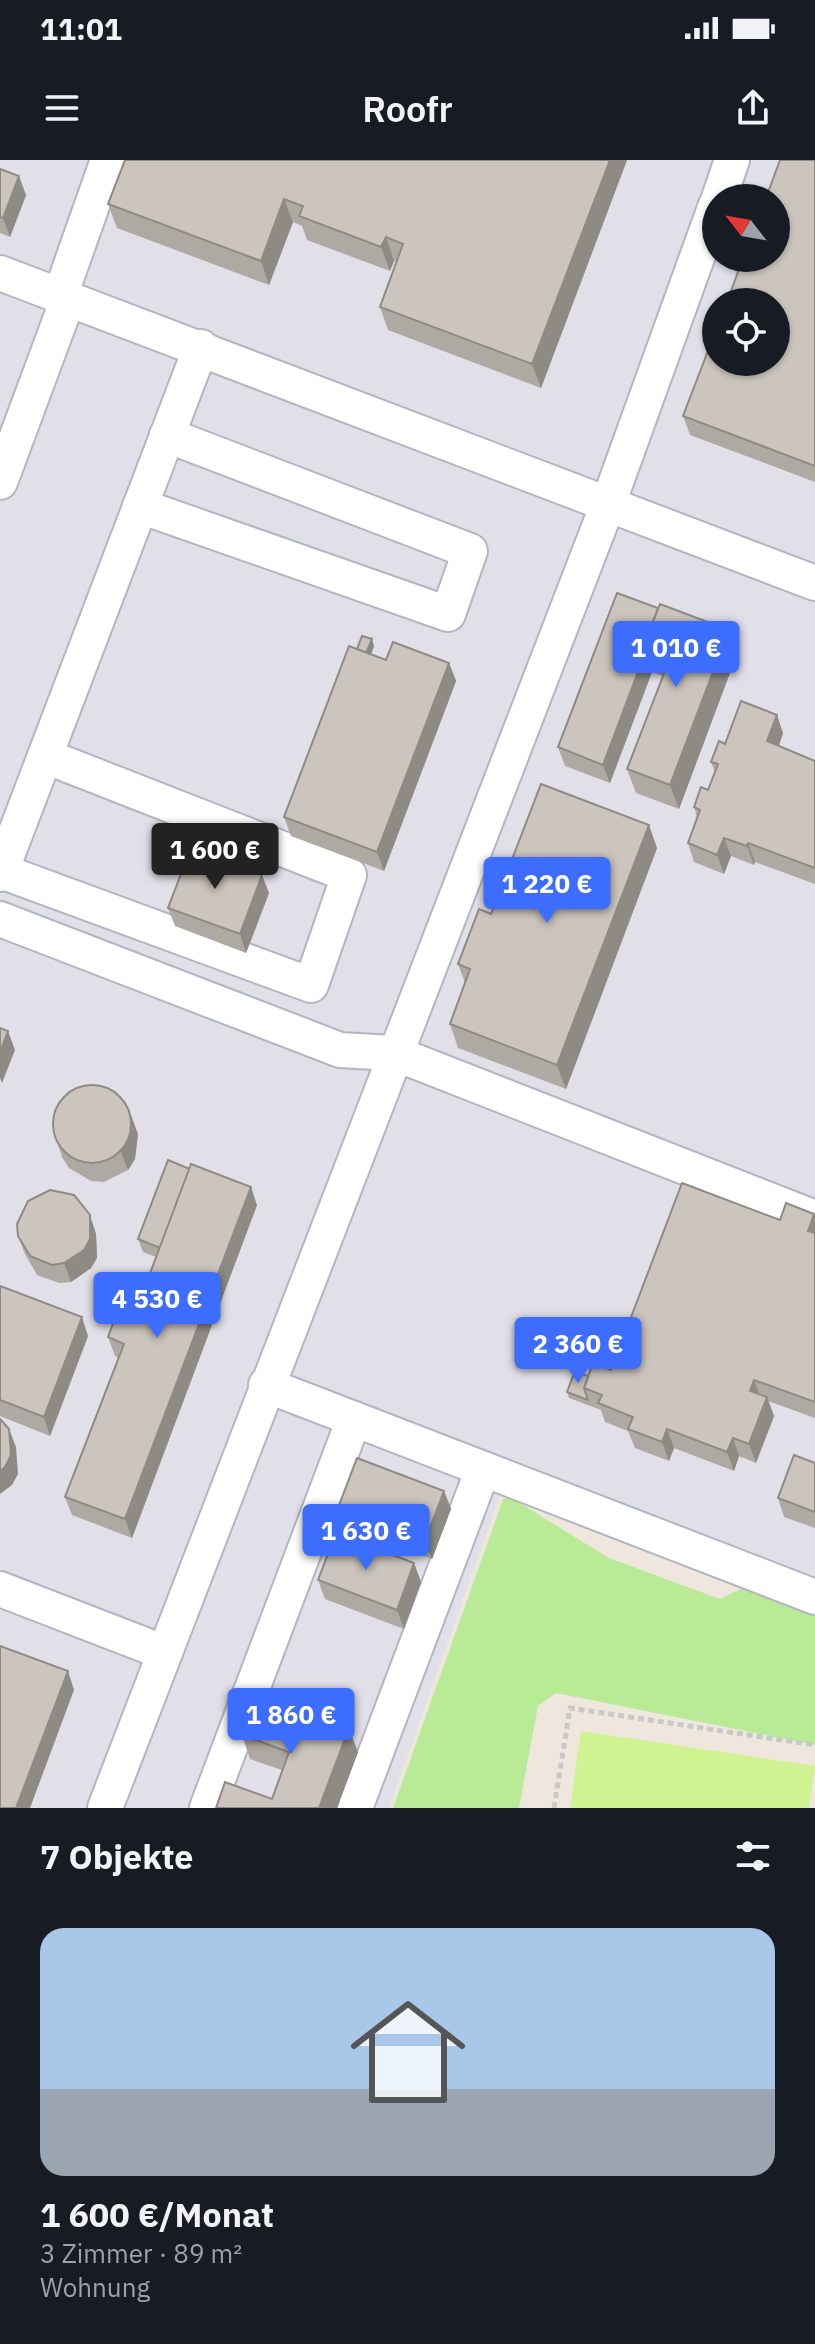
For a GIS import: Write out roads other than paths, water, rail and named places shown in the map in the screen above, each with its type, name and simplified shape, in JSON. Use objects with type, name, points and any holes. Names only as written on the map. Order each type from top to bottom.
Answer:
[{"type":"lane","points":[[0,482],[108,160]]},
{"type":"lane","points":[[724,184],[732,160]]},
{"type":"lane","points":[[105,1808],[608,504],[702,244]]},
{"type":"lane","points":[[0,273],[815,583]]},
{"type":"lane","points":[[45,756],[349,875],[311,985],[1,872],[45,756],[167,435],[201,347]]},
{"type":"lane","points":[[140,506],[448,614],[470,551],[167,435]]},
{"type":"lane","points":[[0,919],[340,1050],[394,1053],[815,1218]]},
{"type":"lane","points":[[266,1385],[815,1597]]},
{"type":"lane","points":[[207,1808],[354,1419]]},
{"type":"lane","points":[[355,1808],[483,1469]]},
{"type":"lane","points":[[0,1589],[163,1652]]}]
